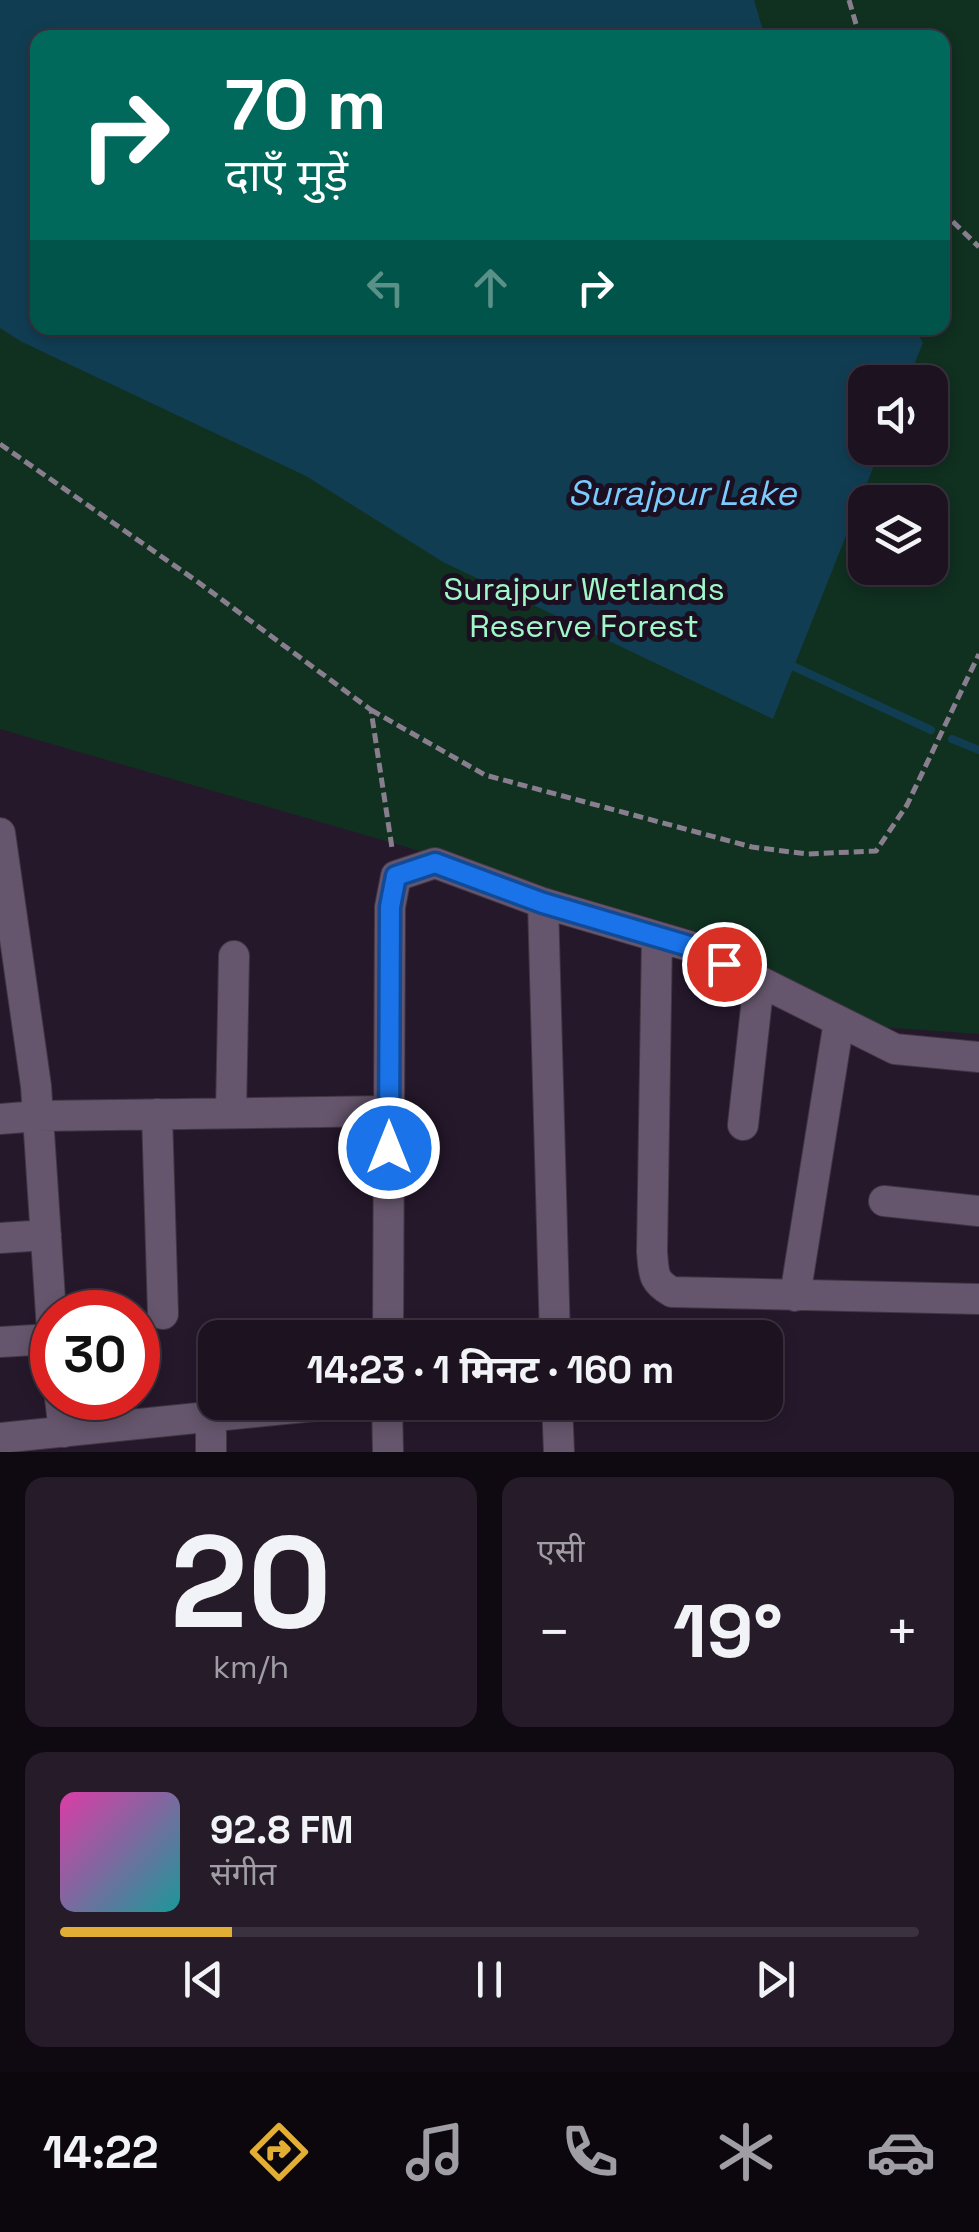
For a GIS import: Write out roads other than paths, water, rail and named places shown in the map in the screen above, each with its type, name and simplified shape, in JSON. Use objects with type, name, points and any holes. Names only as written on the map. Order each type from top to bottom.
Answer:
[{"type":"street","points":[[0,833],[11,993],[36,1086],[49,1290]]},
{"type":"street","points":[[388,1320],[390,907],[396,876],[435,863],[543,903],[689,946],[896,1049],[979,1058]]},
{"type":"street","points":[[543,903],[555,1320]]},
{"type":"street","points":[[657,937],[652,1252],[654,1274],[660,1285],[672,1292],[979,1299]]},
{"type":"street","points":[[231,1113],[234,956]]},
{"type":"street","points":[[743,1125],[759,981]]},
{"type":"street","points":[[795,1296],[839,1021]]},
{"type":"street","points":[[0,1120],[38,1116],[389,1110]]},
{"type":"street","points":[[157,1114],[162,1314]]},
{"type":"street","points":[[884,1201],[979,1211]]},
{"type":"street","points":[[0,1238],[46,1235]]},
{"type":"street","points":[[0,1342],[30,1340]]},
{"type":"street","points":[[0,1438],[74,1438],[198,1419]]},
{"type":"street","points":[[211,1420],[211,1452]]},
{"type":"street","points":[[387,1420],[388,1452]]},
{"type":"street","points":[[558,1420],[559,1452]]},
{"type":"water","name":"Surajpur Lake","points":[[0,0],[754,0],[763,30],[30,30],[30,335],[919,335],[923,343],[914,365],[848,365],[848,465],[874,465],[866,485],[848,485],[848,531],[773,719],[443,562],[306,476],[22,342],[0,328]]},
{"type":"waterway","points":[[786,663],[931,730]]},
{"type":"waterway","points":[[952,739],[979,750]]},
{"type":"park label","name":"Surajpur Wetlands Reserve Forest","points":[[584,608]]}]
